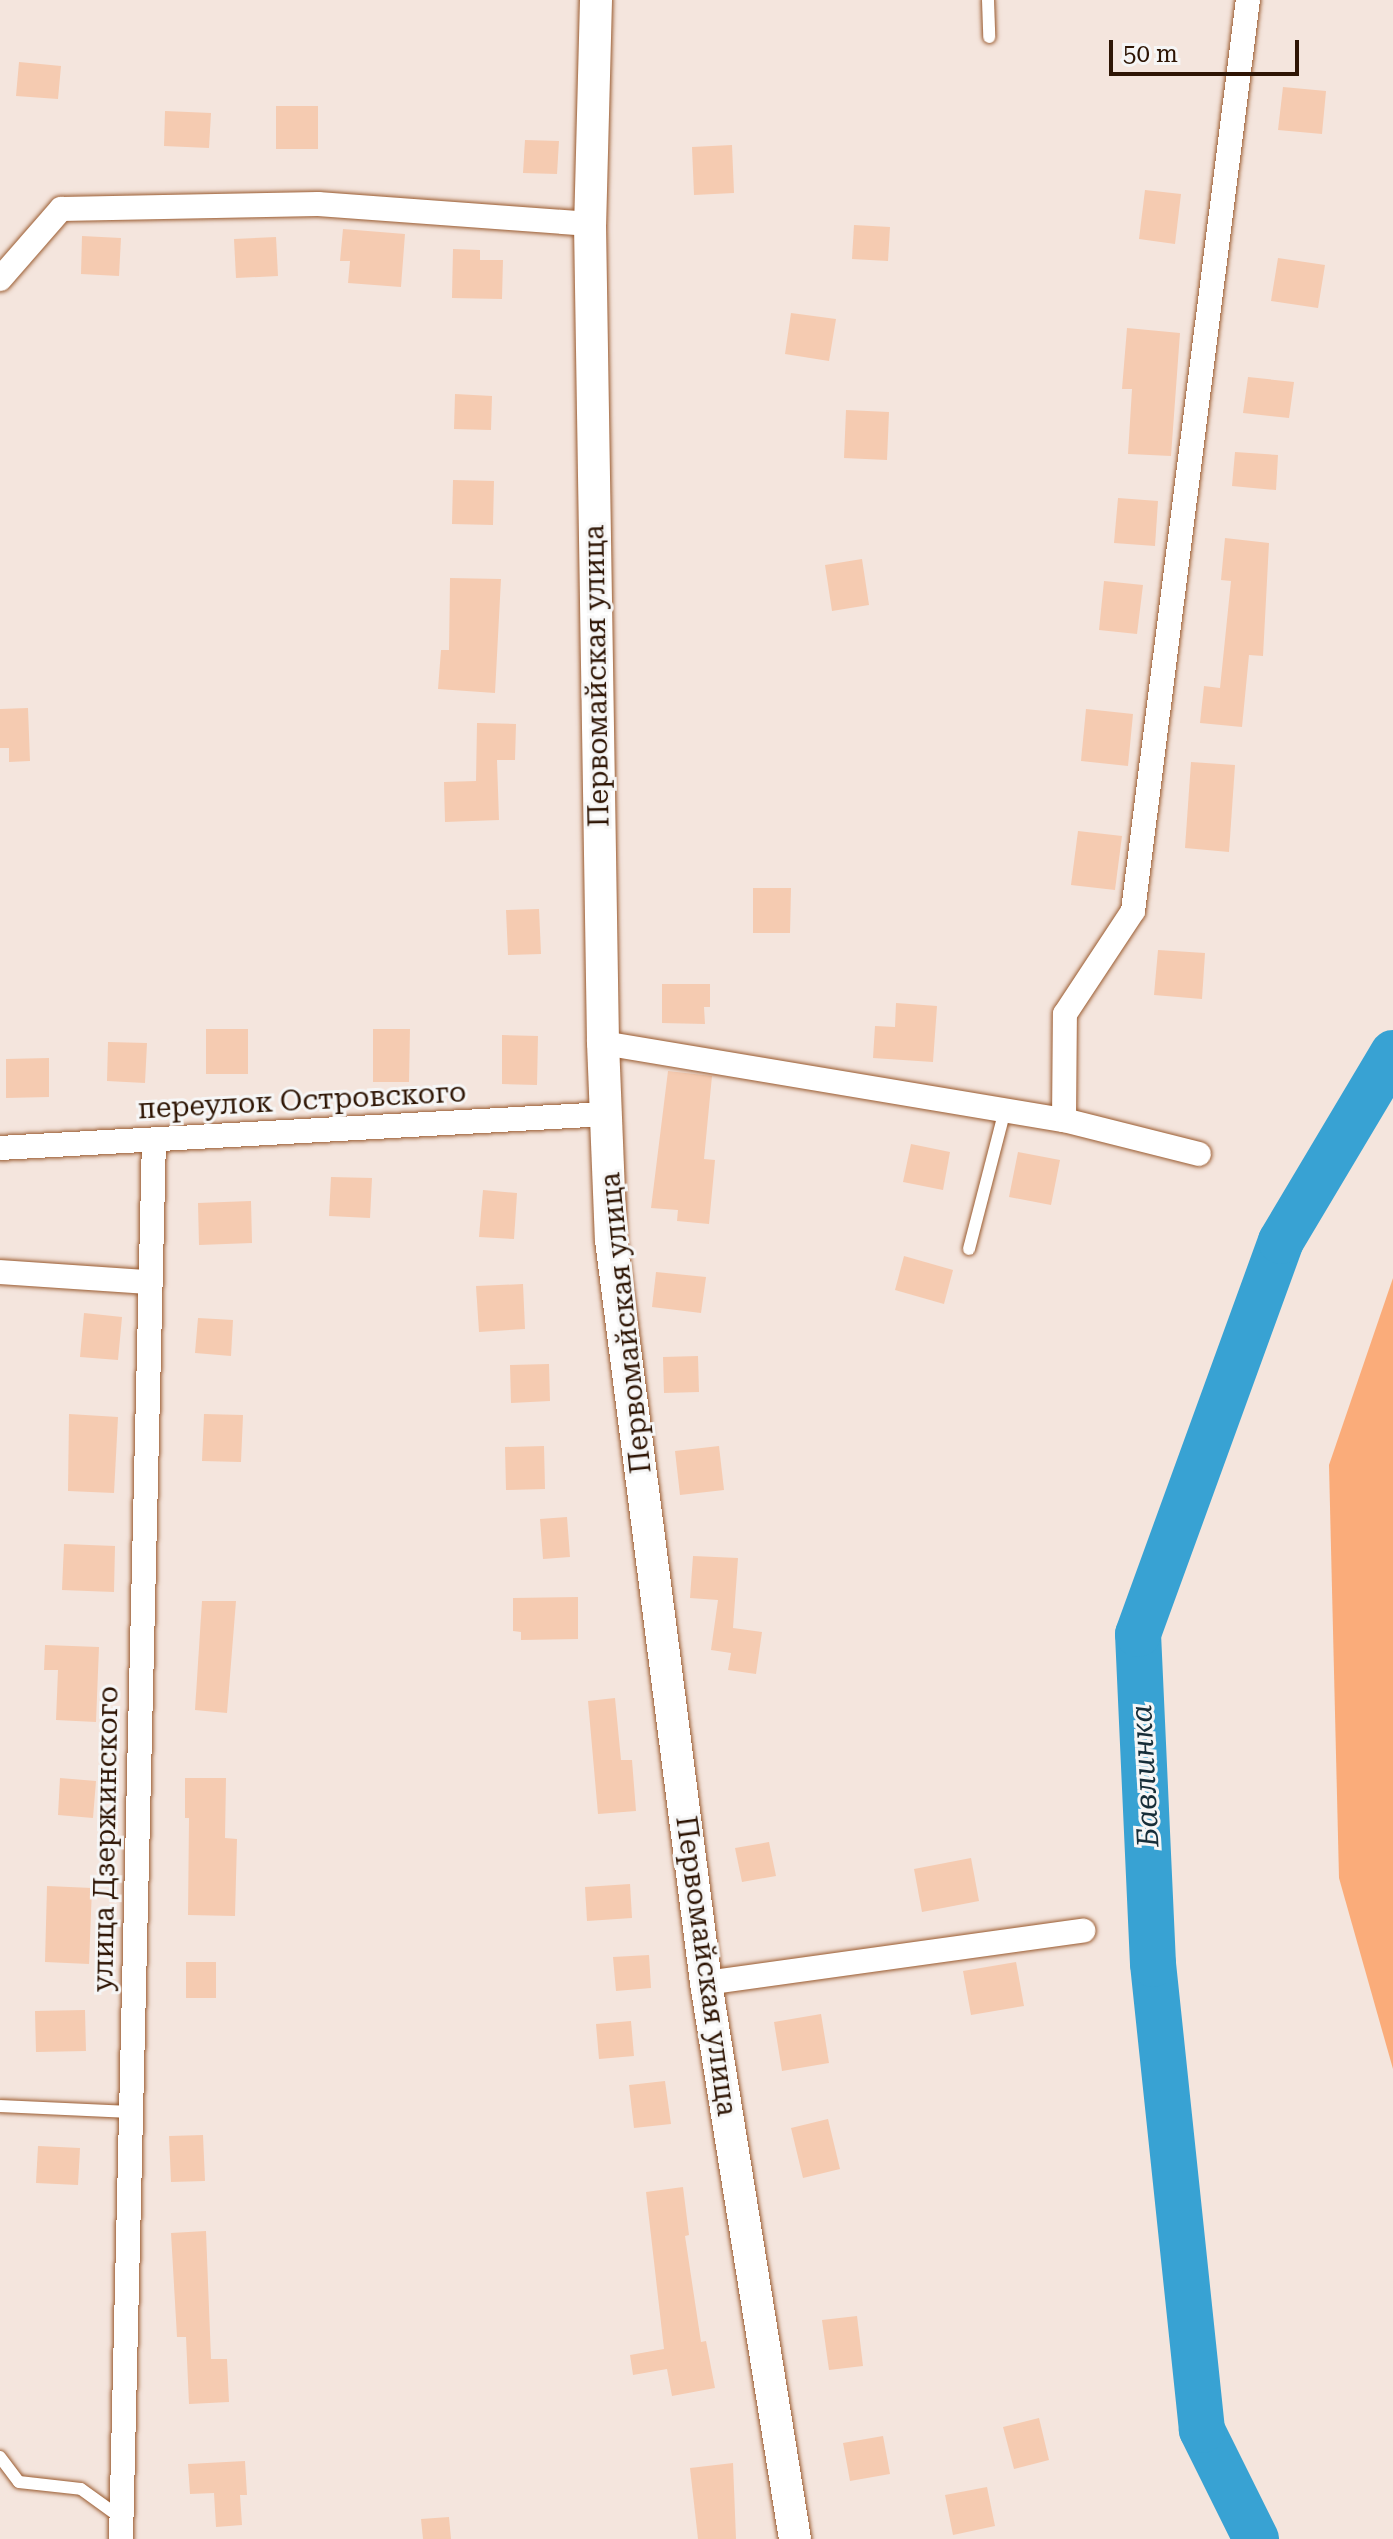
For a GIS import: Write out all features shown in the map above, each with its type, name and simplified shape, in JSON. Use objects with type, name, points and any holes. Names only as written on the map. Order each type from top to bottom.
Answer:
[{"type":"street","name":"Первомайская улица","points":[[596,0],[590,224],[603,1043],[611,1240],[706,1983],[795,2539]]},
{"type":"street","points":[[1064,1120],[1065,1014],[1133,911],[1248,0]]},
{"type":"street","points":[[0,279],[61,209],[318,204],[590,224]]},
{"type":"street","points":[[603,1043],[1064,1120],[1199,1154]]},
{"type":"street","name":"переулок Островского","points":[[0,1148],[607,1114]]},
{"type":"street","name":"улица Дзержинского","points":[[121,2528],[148,1282],[154,1140]]},
{"type":"street","points":[[0,1272],[148,1282]]},
{"type":"street","points":[[706,1983],[1083,1931]]},
{"type":"lane","points":[[988,0],[989,37]]},
{"type":"lane","points":[[969,1249],[1005,1110]]},
{"type":"lane","points":[[0,2106],[130,2112]]},
{"type":"lane","points":[[0,2457],[19,2482],[81,2489],[121,2528]]},
{"type":"shaded area","points":[[1393,1278],[1393,2069],[1339,1878],[1329,1465]]},
{"type":"building","points":[[19,62],[61,66],[58,99],[16,96]]},
{"type":"building","points":[[1283,87],[1326,91],[1322,134],[1278,130]]},
{"type":"building","points":[[276,106],[318,106],[318,149],[276,149]]},
{"type":"building","points":[[165,111],[211,113],[209,148],[164,146]]},
{"type":"building","points":[[525,140],[559,141],[557,174],[523,173]]},
{"type":"building","points":[[732,145],[734,193],[694,195],[692,147]]},
{"type":"building","points":[[1145,190],[1181,194],[1175,244],[1139,239]]},
{"type":"building","points":[[854,225],[890,227],[888,261],[852,259]]},
{"type":"building","points":[[343,229],[405,234],[401,287],[348,283],[350,261],[340,261]]},
{"type":"building","points":[[82,236],[121,238],[119,276],[81,274]]},
{"type":"building","points":[[276,237],[278,276],[236,278],[234,239]]},
{"type":"building","points":[[453,249],[480,250],[480,260],[503,260],[502,299],[452,298]]},
{"type":"building","points":[[1278,258],[1325,265],[1318,308],[1271,301]]},
{"type":"building","points":[[791,313],[836,319],[829,361],[785,354]]},
{"type":"building","points":[[1127,328],[1180,333],[1171,456],[1128,454],[1132,389],[1122,389]]},
{"type":"building","points":[[1248,377],[1294,382],[1289,418],[1243,413]]},
{"type":"building","points":[[455,394],[492,396],[491,430],[454,429]]},
{"type":"building","points":[[846,410],[889,412],[887,460],[844,458]]},
{"type":"building","points":[[1235,452],[1278,455],[1276,490],[1232,486]]},
{"type":"building","points":[[453,480],[494,481],[493,525],[452,524]]},
{"type":"building","points":[[1118,498],[1158,501],[1155,546],[1114,543]]},
{"type":"building","points":[[1225,538],[1269,543],[1263,656],[1249,655],[1242,727],[1200,723],[1204,686],[1220,688],[1231,581],[1221,580]]},
{"type":"building","points":[[862,559],[869,605],[832,611],[825,565]]},
{"type":"building","points":[[450,578],[501,579],[495,693],[438,689],[441,650],[449,650]]},
{"type":"building","points":[[1104,581],[1143,585],[1137,634],[1099,630]]},
{"type":"building","points":[[28,708],[30,761],[9,762],[9,748],[0,748],[0,709]]},
{"type":"building","points":[[1086,709],[1133,714],[1128,766],[1081,761]]},
{"type":"building","points":[[477,723],[516,724],[515,760],[497,760],[499,820],[445,822],[444,782],[476,781]]},
{"type":"building","points":[[1191,762],[1235,765],[1229,852],[1185,848]]},
{"type":"building","points":[[1078,831],[1122,836],[1115,890],[1071,885]]},
{"type":"building","points":[[753,888],[791,888],[790,933],[753,933]]},
{"type":"building","points":[[539,909],[541,954],[508,955],[506,910]]},
{"type":"building","points":[[1158,950],[1205,953],[1202,999],[1154,995]]},
{"type":"building","points":[[662,984],[710,984],[710,1007],[704,1007],[705,1024],[662,1023]]},
{"type":"building","points":[[896,1003],[937,1006],[933,1062],[873,1058],[875,1026],[895,1027]]},
{"type":"building","points":[[206,1029],[248,1029],[248,1074],[206,1074]]},
{"type":"building","points":[[373,1029],[410,1029],[409,1082],[373,1082]]},
{"type":"building","points":[[502,1035],[538,1036],[537,1085],[502,1084]]},
{"type":"building","points":[[108,1042],[147,1043],[145,1083],[107,1081]]},
{"type":"building","points":[[49,1058],[49,1097],[6,1098],[6,1059]]},
{"type":"building","points":[[668,1071],[712,1076],[704,1159],[715,1160],[709,1224],[677,1221],[678,1210],[651,1208]]},
{"type":"building","points":[[911,1144],[950,1152],[943,1190],[903,1182]]},
{"type":"building","points":[[1018,1152],[1060,1160],[1051,1205],[1009,1197]]},
{"type":"building","points":[[331,1177],[372,1178],[370,1218],[329,1216]]},
{"type":"building","points":[[483,1190],[517,1193],[514,1239],[479,1237]]},
{"type":"building","points":[[251,1201],[252,1243],[199,1245],[198,1203]]},
{"type":"building","points":[[904,1256],[953,1270],[944,1304],[895,1290]]},
{"type":"building","points":[[656,1272],[706,1277],[701,1313],[652,1307]]},
{"type":"building","points":[[523,1284],[525,1329],[479,1332],[476,1286]]},
{"type":"building","points":[[84,1313],[122,1317],[118,1360],[80,1357]]},
{"type":"building","points":[[198,1318],[233,1320],[231,1356],[195,1353]]},
{"type":"building","points":[[698,1356],[699,1392],[664,1393],[663,1357]]},
{"type":"building","points":[[549,1364],[550,1401],[511,1403],[510,1365]]},
{"type":"building","points":[[69,1414],[118,1417],[114,1493],[68,1491]]},
{"type":"building","points":[[204,1414],[243,1415],[241,1462],[202,1461]]},
{"type":"building","points":[[544,1446],[545,1489],[506,1490],[505,1447]]},
{"type":"building","points":[[719,1446],[724,1490],[680,1495],[675,1451]]},
{"type":"building","points":[[567,1517],[570,1557],[543,1559],[540,1519]]},
{"type":"building","points":[[64,1544],[115,1546],[114,1592],[62,1590]]},
{"type":"building","points":[[693,1556],[738,1558],[733,1628],[762,1632],[756,1674],[728,1670],[731,1653],[711,1650],[718,1600],[690,1598]]},
{"type":"building","points":[[578,1597],[578,1639],[521,1640],[521,1632],[513,1631],[513,1598]]},
{"type":"building","points":[[202,1601],[236,1601],[227,1713],[195,1710]]},
{"type":"building","points":[[45,1645],[99,1647],[96,1722],[56,1720],[58,1670],[44,1670]]},
{"type":"building","points":[[615,1698],[621,1760],[632,1760],[636,1811],[598,1814],[588,1701]]},
{"type":"building","points":[[60,1778],[96,1781],[93,1818],[58,1815]]},
{"type":"building","points":[[185,1778],[226,1778],[225,1838],[237,1839],[235,1916],[188,1915],[189,1818],[185,1818]]},
{"type":"building","points":[[769,1842],[776,1876],[742,1882],[735,1848]]},
{"type":"building","points":[[971,1858],[979,1901],[922,1912],[914,1869]]},
{"type":"building","points":[[630,1884],[632,1918],[587,1921],[585,1887]]},
{"type":"building","points":[[47,1886],[92,1888],[89,1964],[45,1962]]},
{"type":"building","points":[[649,1955],[651,1988],[616,1991],[613,1957]]},
{"type":"building","points":[[186,1962],[216,1962],[216,1998],[186,1998]]},
{"type":"building","points":[[1016,1962],[1024,2006],[971,2015],[963,1971]]},
{"type":"building","points":[[85,2010],[86,2051],[36,2052],[35,2011]]},
{"type":"building","points":[[821,2014],[829,2063],[782,2071],[774,2022]]},
{"type":"building","points":[[631,2021],[634,2056],[599,2059],[596,2024]]},
{"type":"building","points":[[665,2081],[671,2124],[634,2128],[629,2085]]},
{"type":"building","points":[[828,2119],[840,2169],[803,2178],[791,2128]]},
{"type":"building","points":[[203,2135],[205,2181],[171,2182],[169,2136]]},
{"type":"building","points":[[38,2146],[80,2148],[78,2185],[36,2183]]},
{"type":"building","points":[[683,2187],[689,2235],[685,2236],[701,2342],[706,2341],[715,2388],[672,2396],[667,2369],[633,2375],[630,2355],[664,2349],[646,2192]]},
{"type":"building","points":[[206,2231],[211,2359],[227,2359],[229,2402],[189,2404],[186,2337],[177,2337],[171,2233]]},
{"type":"building","points":[[857,2316],[863,2366],[829,2370],[822,2320]]},
{"type":"building","points":[[1039,2418],[1049,2460],[1014,2469],[1003,2427]]},
{"type":"building","points":[[883,2436],[890,2474],[850,2481],[843,2443]]},
{"type":"building","points":[[245,2461],[247,2495],[240,2495],[242,2525],[216,2527],[214,2493],[190,2494],[188,2464]]},
{"type":"building","points":[[733,2463],[736,2539],[698,2539],[690,2468]]},
{"type":"building","points":[[987,2487],[995,2526],[953,2535],[945,2495]]},
{"type":"building","points":[[449,2517],[451,2539],[423,2539],[421,2519]]},
{"type":"waterway","name":"Бавлинка","points":[[1256,2539],[1202,2430],[1153,1964],[1138,1634],[1281,1241],[1393,1053]]}]
